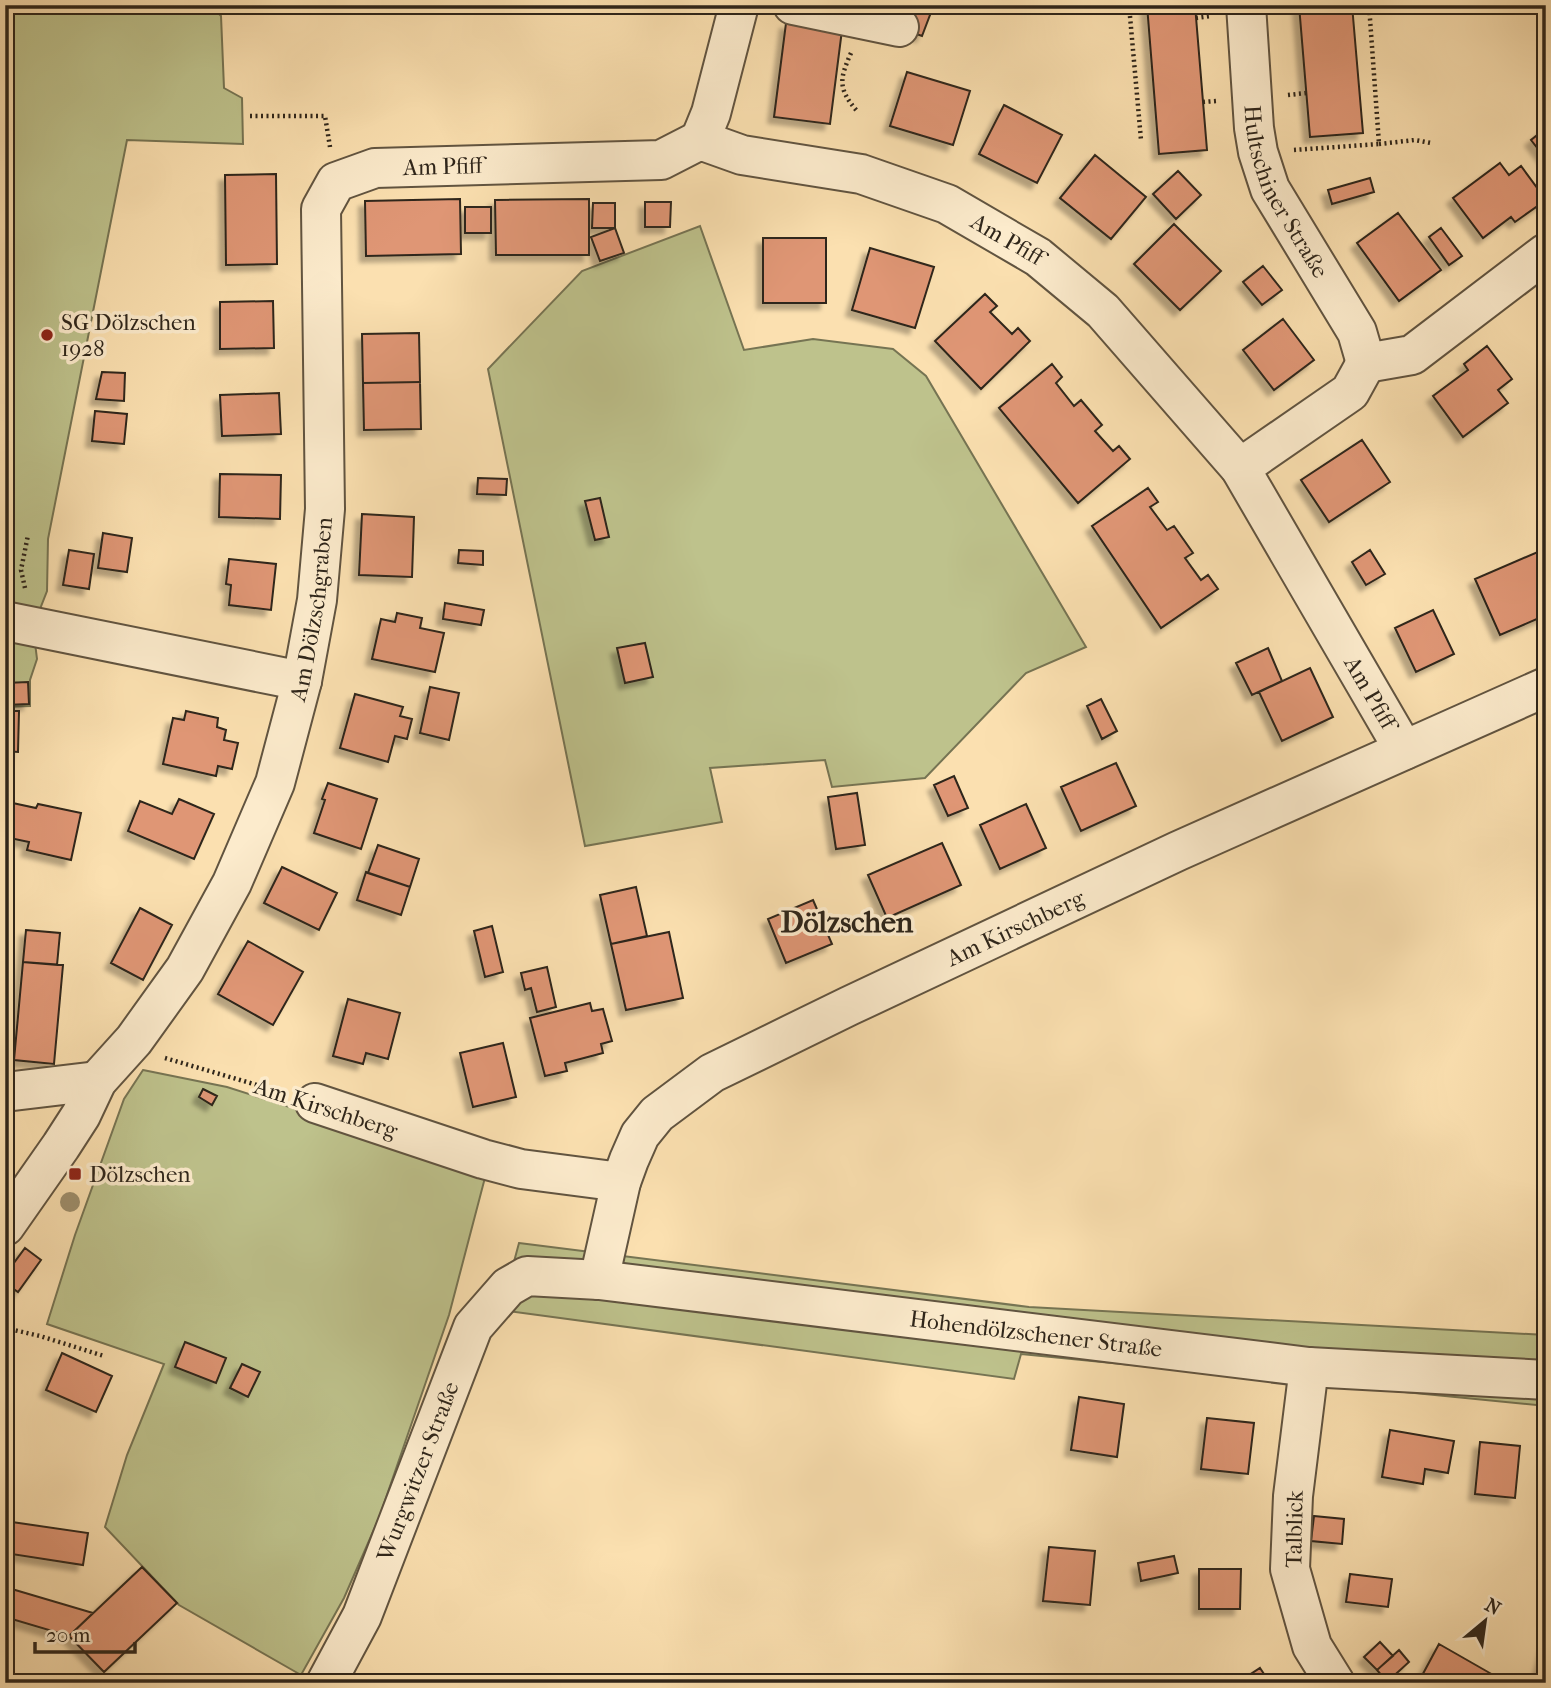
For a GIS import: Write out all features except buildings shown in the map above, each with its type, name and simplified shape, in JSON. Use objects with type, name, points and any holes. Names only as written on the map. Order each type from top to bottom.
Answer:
[{"type":"street","points":[[699,140],[711,113],[739,5]]},
{"type":"street","points":[[793,5],[882,23]]},
{"type":"street","name":"Hultschiner Straße","points":[[1246,5],[1254,128],[1258,152],[1270,189],[1357,332],[1366,363]]},
{"type":"street","name":"Am Pfiff","points":[[336,182],[375,167],[661,160],[699,140],[742,155],[861,174],[947,204],[1038,257],[1103,311],[1240,468],[1404,750]]},
{"type":"street","name":"Am Dölzschgraben","points":[[5,1226],[81,1115],[97,1080],[134,1040],[185,969],[232,883],[275,783],[302,681],[317,600],[325,509],[321,209],[336,182]]},
{"type":"street","points":[[1240,468],[1350,392],[1366,363],[1412,355],[1546,253]]},
{"type":"street","points":[[19,624],[302,681]]},
{"type":"street","name":"Am Kirschberg","points":[[599,1280],[621,1182],[640,1135],[657,1114],[712,1073],[1178,851],[1546,687]]},
{"type":"street","points":[[5,1092],[97,1080]]},
{"type":"street","name":"Am Kirschberg","points":[[315,1103],[483,1159],[521,1168],[621,1182]]},
{"type":"street","name":"Hohendölzschener Straße","points":[[527,1276],[599,1280],[1309,1367],[1546,1380]]},
{"type":"street","name":"Wurgwitzer Straße","points":[[326,1683],[362,1616],[473,1327],[508,1287],[527,1276]]},
{"type":"street","name":"Talblick","points":[[1309,1367],[1293,1496],[1290,1569],[1312,1646],[1335,1683]]},
{"type":"path","points":[[1129,5],[1141,140]]},
{"type":"path","points":[[1369,5],[1379,144]]},
{"type":"path","points":[[857,111],[847,99],[842,87],[842,74],[882,23]]},
{"type":"path","points":[[250,116],[325,116],[336,182]]},
{"type":"path","points":[[1258,152],[1415,140],[1431,143]]},
{"type":"path","points":[[19,624],[21,570],[28,536]]},
{"type":"path","name":"Am Kirschberg","points":[[134,1040],[153,1055],[315,1103]]},
{"type":"path","points":[[5,1328],[104,1356]]},
{"type":"green space","name":"SG Dölzschen 1928","points":[[5,5],[211,5],[221,16],[224,88],[242,98],[243,144],[127,140],[48,539],[47,591],[33,627],[37,659],[30,680],[30,706],[5,707]]},
{"type":"green space","points":[[700,226],[744,350],[813,339],[893,349],[926,376],[1086,647],[1026,673],[925,778],[832,787],[825,760],[710,768],[722,822],[585,846],[488,369],[582,271]]},
{"type":"green space","points":[[143,1070],[227,1087],[487,1170],[449,1315],[379,1518],[344,1598],[301,1675],[179,1605],[105,1527],[127,1455],[164,1364],[47,1324],[75,1235],[124,1099]]},
{"type":"green space","points":[[519,1243],[1029,1307],[1546,1335],[1546,1406],[1021,1354],[1014,1379],[501,1310]]},
{"type":"place","name":"SG Dölzschen 1928","points":[[47,335]]},
{"type":"place","name":"Dölzschen","points":[[75,1174]]},
{"type":"district","name":"Dölzschen","points":[[847,922]]}]
